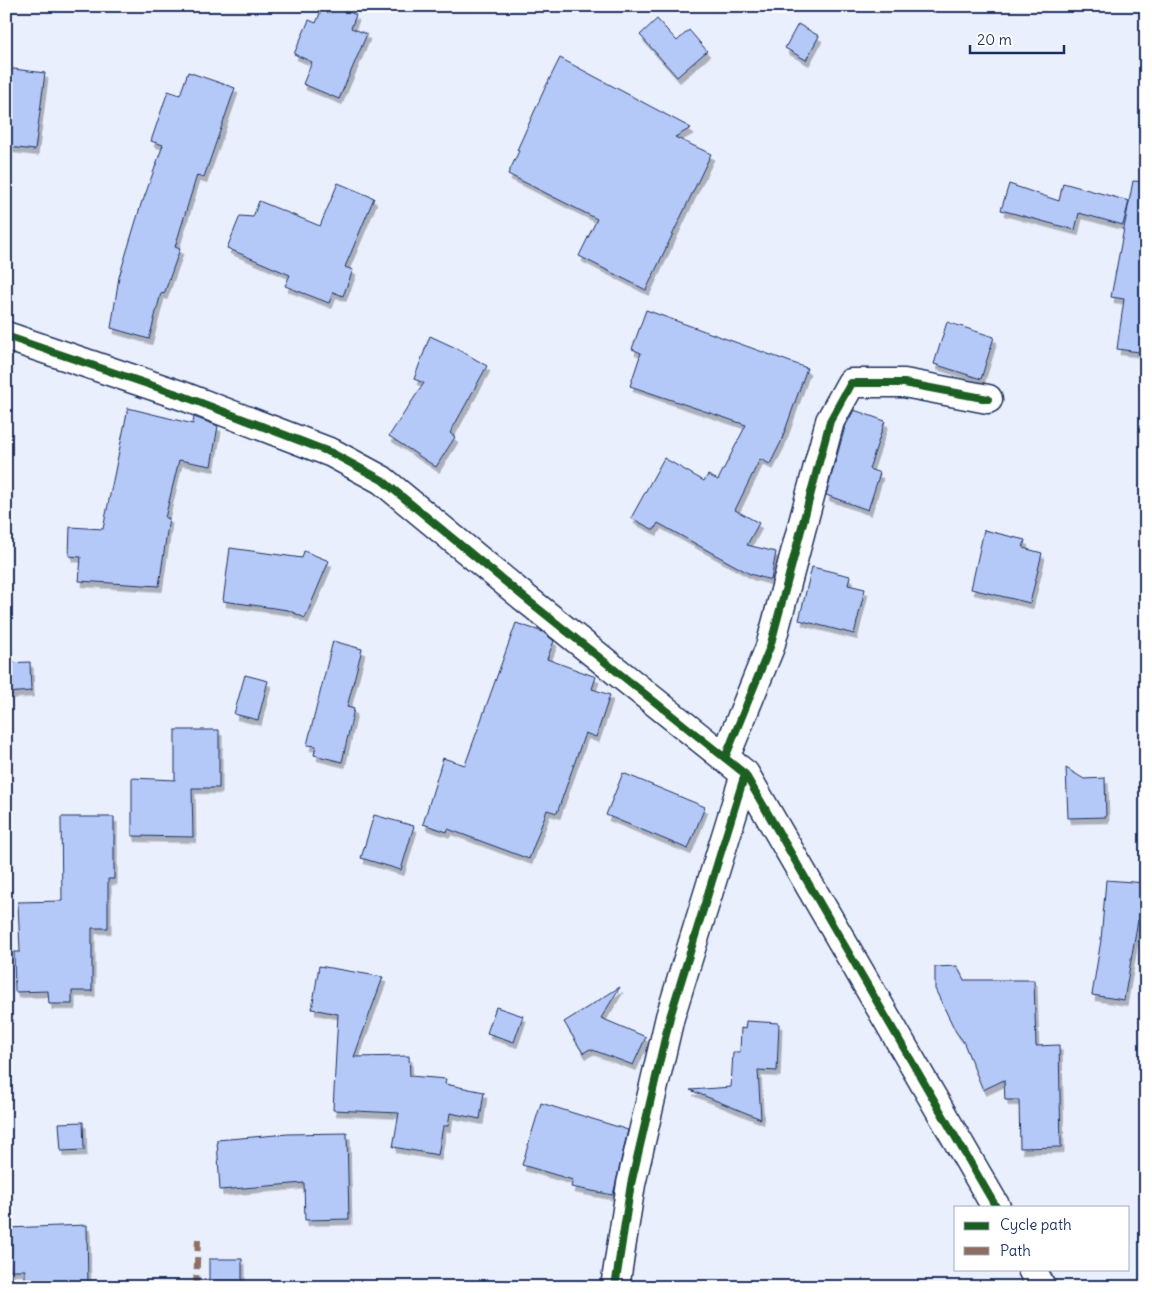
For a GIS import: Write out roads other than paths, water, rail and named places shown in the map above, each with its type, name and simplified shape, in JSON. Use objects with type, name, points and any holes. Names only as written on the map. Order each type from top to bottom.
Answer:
[{"type":"street","points":[[6,336],[193,400],[332,453],[382,480],[735,766],[995,1206]]},
{"type":"street","points":[[615,1287],[631,1184],[670,1017],[735,766],[770,647],[830,421],[851,383],[904,382],[988,399]]},
{"type":"street","points":[[1032,1270],[1041,1287]]}]
